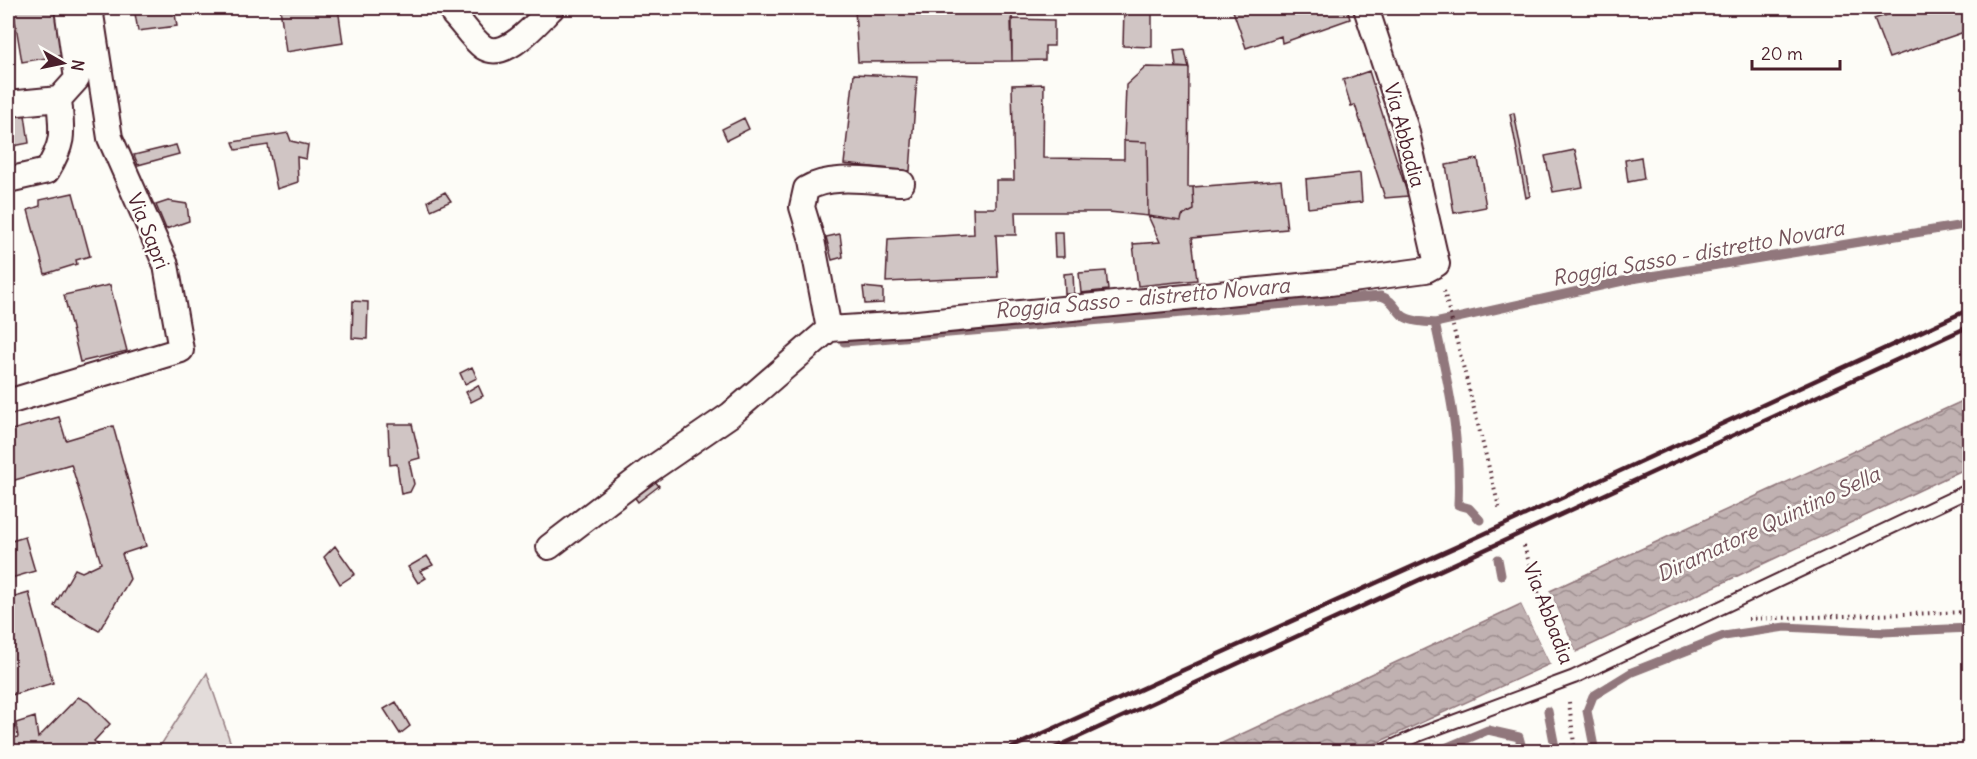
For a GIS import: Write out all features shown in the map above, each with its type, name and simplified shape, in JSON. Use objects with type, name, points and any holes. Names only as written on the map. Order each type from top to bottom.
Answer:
[{"type":"street","points":[[8,104],[59,99],[77,79],[67,8]]},
{"type":"street","name":"Via Sapri","points":[[8,402],[181,350],[166,265],[110,138],[90,8]]},
{"type":"street","points":[[454,15],[484,48],[497,50],[513,45],[552,8]]},
{"type":"street","name":"Via Abbadia","points":[[829,329],[908,324],[1330,283],[1426,270],[1437,264],[1406,129],[1366,8]]},
{"type":"street","points":[[8,180],[47,171],[61,147],[59,99]]},
{"type":"street","points":[[549,548],[647,472],[730,415],[829,329],[812,240],[802,207],[806,189],[815,183],[834,180],[902,183]]},
{"type":"lane","points":[[1382,752],[1418,735],[1574,677],[1970,490]]},
{"type":"path","points":[[1448,307],[1500,511]]},
{"type":"path","name":"Via Abbadia","points":[[1524,546],[1539,595],[1574,677],[1569,701],[1575,752]]},
{"type":"path","points":[[1737,619],[1970,612]]},
{"type":"shaded area","points":[[207,673],[232,747],[230,751],[157,751]]},
{"type":"water","name":"Diramatore Quintino Sella","points":[[1969,398],[1969,467],[1576,652],[1550,591]]},
{"type":"water","points":[[1521,604],[1550,664],[1359,751],[1203,752]]},
{"type":"pier","points":[[1550,591],[1576,652],[1574,653],[1547,592]]},
{"type":"pier","points":[[1524,602],[1552,662],[1550,664],[1521,604]]},
{"type":"building","points":[[13,8],[55,8],[65,55],[22,62]]},
{"type":"building","points":[[134,8],[174,8],[177,26],[138,31]]},
{"type":"building","points":[[280,8],[338,8],[343,43],[286,52]]},
{"type":"building","points":[[855,8],[1012,8],[1012,61],[858,62]]},
{"type":"building","points":[[1124,8],[1152,8],[1152,47],[1123,46]]},
{"type":"building","points":[[1232,8],[1347,8],[1350,19],[1282,43],[1281,36],[1246,48]]},
{"type":"building","points":[[1907,8],[1962,8],[1970,30],[1889,58],[1874,19]]},
{"type":"building","points":[[1011,19],[1054,20],[1054,46],[1045,46],[1045,60],[1012,61]]},
{"type":"building","points":[[1185,50],[1189,68],[1176,67],[1174,51]]},
{"type":"building","points":[[1146,67],[1189,68],[1188,187],[1193,187],[1194,210],[1182,216],[1181,221],[1148,216],[1147,142],[1124,141],[1126,85]]},
{"type":"building","points":[[1369,71],[1408,196],[1385,198],[1355,105],[1351,106],[1343,80]]},
{"type":"building","points":[[854,74],[917,77],[910,171],[844,164]]},
{"type":"building","points":[[1044,84],[1043,158],[1124,159],[1124,141],[1147,142],[1148,216],[1109,212],[1015,212],[1016,235],[996,235],[998,277],[886,282],[888,239],[974,234],[973,208],[996,208],[996,180],[1014,180],[1012,85]]},
{"type":"building","points":[[24,108],[29,143],[8,147],[8,111]]},
{"type":"building","points":[[1514,113],[1530,196],[1526,198],[1510,114]]},
{"type":"building","points":[[744,118],[749,129],[727,140],[722,129]]},
{"type":"building","points":[[288,133],[291,141],[308,145],[306,159],[297,157],[298,182],[277,189],[268,145],[236,150],[233,142]]},
{"type":"building","points":[[176,145],[179,154],[138,165],[134,155]]},
{"type":"building","points":[[1575,150],[1583,187],[1553,192],[1545,156]]},
{"type":"building","points":[[1641,157],[1644,179],[1628,182],[1625,160]]},
{"type":"building","points":[[1478,159],[1486,207],[1454,213],[1446,165]]},
{"type":"building","points":[[1360,173],[1362,202],[1308,208],[1306,179]]},
{"type":"building","points":[[1281,180],[1287,229],[1192,238],[1197,280],[1138,286],[1133,244],[1160,242],[1148,216],[1181,221],[1182,216],[1194,210],[1193,187]]},
{"type":"building","points":[[445,192],[451,201],[431,210],[428,201]]},
{"type":"building","points":[[73,193],[90,256],[76,260],[77,264],[45,274],[28,210],[40,206],[40,200]]},
{"type":"building","points":[[168,201],[187,204],[189,221],[166,229],[156,205]]},
{"type":"building","points":[[1054,232],[1063,232],[1064,257],[1055,257]]},
{"type":"building","points":[[840,234],[843,257],[832,260],[826,237]]},
{"type":"building","points":[[1106,271],[1108,290],[1081,293],[1079,273]]},
{"type":"building","points":[[1073,273],[1074,294],[1065,294],[1064,274]]},
{"type":"building","points":[[110,285],[127,351],[80,362],[64,295]]},
{"type":"building","points":[[863,287],[883,289],[883,303],[865,304]]},
{"type":"building","points":[[353,301],[368,302],[367,339],[352,338]]},
{"type":"building","points":[[472,367],[477,378],[465,384],[460,373]]},
{"type":"building","points":[[478,385],[483,396],[471,402],[466,392]]},
{"type":"building","points":[[59,417],[66,440],[113,426],[146,546],[122,554],[130,579],[99,631],[54,606],[75,569],[82,572],[101,563],[71,464],[8,482],[8,431]]},
{"type":"building","points":[[388,424],[412,424],[420,458],[409,461],[414,484],[410,492],[401,494],[397,464],[390,465]]},
{"type":"building","points":[[651,477],[659,486],[638,502],[633,495]]},
{"type":"building","points":[[25,537],[35,571],[8,579],[8,542]]},
{"type":"building","points":[[335,546],[355,574],[340,584],[324,557]]},
{"type":"building","points":[[427,556],[433,565],[420,571],[426,578],[418,583],[408,567]]},
{"type":"building","points":[[29,593],[53,683],[8,696],[8,599]]},
{"type":"building","points":[[78,697],[88,702],[110,724],[94,741],[99,746],[94,752],[14,752],[11,739],[18,737],[16,723],[35,717],[38,738]]},
{"type":"building","points":[[396,702],[410,726],[400,734],[384,709]]},
{"type":"waterway","name":"Roggia Sasso - distretto Novara","points":[[1480,520],[1469,508],[1458,505],[1456,435],[1435,323],[1632,279],[1970,224]]},
{"type":"waterway","name":"Roggia Sasso - distretto Novara","points":[[844,342],[1381,296],[1391,302],[1405,317],[1435,323]]},
{"type":"waterway","name":"Roggia Sasso - distretto Novara","points":[[1498,559],[1501,575]]},
{"type":"waterway","points":[[1595,752],[1587,711],[1593,696],[1632,672],[1724,636],[1785,627],[1883,632],[1970,628]]},
{"type":"waterway","name":"Roggia Sasso - distretto Novara","points":[[1548,711],[1556,752]]},
{"type":"waterway","points":[[1436,752],[1488,730],[1519,737],[1523,752]]},
{"type":"railway","points":[[1002,752],[1460,545],[1970,309]]},
{"type":"railway","points":[[1046,752],[1970,326]]}]
